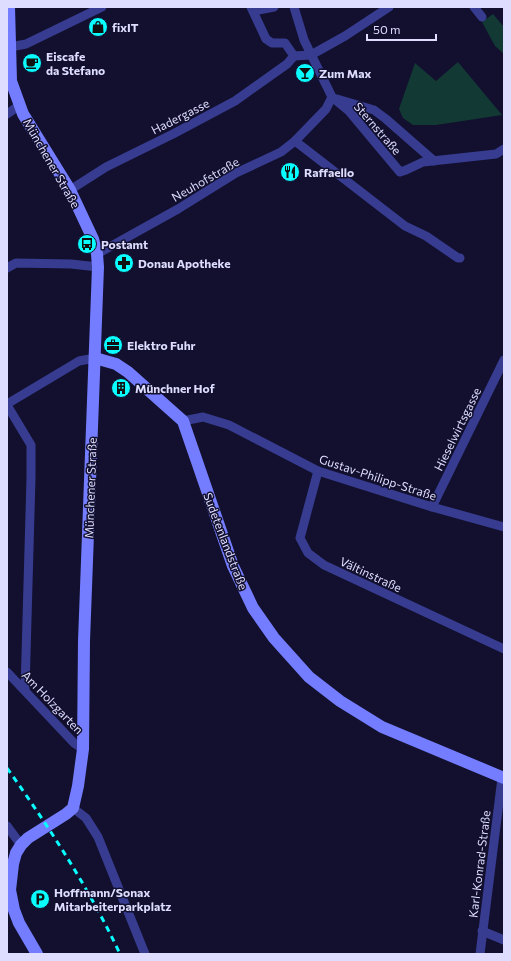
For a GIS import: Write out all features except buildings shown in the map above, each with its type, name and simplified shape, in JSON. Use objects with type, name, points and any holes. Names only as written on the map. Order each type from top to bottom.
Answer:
[{"type":"main road","name":"Münchener Straße","points":[[8,7],[10,47],[9,64],[11,81],[26,118],[70,190],[93,239],[97,254],[98,267],[95,358],[84,642],[84,748],[73,808]]},
{"type":"main road","name":"Sudetenlandstraße","points":[[95,358],[116,364],[128,372],[183,421],[233,566],[253,608],[274,638],[310,677],[347,706],[382,727],[503,778]]},
{"type":"main road","points":[[36,954],[19,923],[14,910],[10,890],[13,864],[20,845],[73,808]]},
{"type":"street","points":[[10,47],[26,44],[102,7]]},
{"type":"street","points":[[274,7],[252,9],[266,39],[272,43],[285,43],[294,56],[311,55],[345,36],[389,7]]},
{"type":"street","points":[[294,7],[304,40],[332,97],[374,110],[434,161],[496,154],[504,149]]},
{"type":"street","points":[[474,7],[482,17]]},
{"type":"street","name":"Hadergasse","points":[[70,190],[106,167],[174,134],[235,101],[287,64],[294,56]]},
{"type":"street","name":"Neuhofstraße","points":[[97,254],[178,209],[236,172],[281,152],[295,141],[326,109],[332,97]]},
{"type":"street","name":"Sternstraße","points":[[332,97],[349,111],[400,172],[423,162],[434,161]]},
{"type":"street","points":[[7,114],[20,105]]},
{"type":"street","points":[[295,141],[405,226],[426,236],[460,258]]},
{"type":"street","points":[[7,268],[16,263],[71,264],[98,267]]},
{"type":"street","points":[[26,690],[25,671],[31,445],[7,405],[79,361],[95,358]]},
{"type":"street","name":"Hieselwirtsgasse","points":[[432,507],[504,360]]},
{"type":"street","name":"Gustav-Philipp-Straße","points":[[183,421],[203,417],[229,425],[318,471],[432,507],[504,527]]},
{"type":"street","name":"Vältinstraße","points":[[318,471],[300,538],[308,553],[324,565],[504,649]]},
{"type":"street","name":"Am Holzgarten","points":[[7,672],[26,690],[74,743],[84,748]]},
{"type":"street","name":"Karl-Konrad-Straße","points":[[480,954],[503,778]]},
{"type":"street","points":[[73,808],[86,818],[98,837],[144,954]]},
{"type":"street","points":[[7,826],[20,845]]},
{"type":"street","points":[[482,931],[504,940]]},
{"type":"green space","points":[[493,14],[504,27],[504,54],[495,46],[482,22]]},
{"type":"green space","points":[[458,62],[502,115],[436,125],[413,125],[403,118],[399,109],[415,63],[436,81]]},
{"type":"railway","points":[[7,768],[68,858],[95,905],[120,954]]},
{"type":"place","name":"fixIT","points":[[98,27]]},
{"type":"place","name":"Eiscafe da Stefano","points":[[32,63]]},
{"type":"place","name":"Zum Max","points":[[305,73]]},
{"type":"place","name":"Raffaello","points":[[290,172]]},
{"type":"place","name":"Postamt","points":[[87,244]]},
{"type":"place","name":"Donau Apotheke","points":[[124,263]]},
{"type":"place","name":"Elektro Fuhr","points":[[113,345]]},
{"type":"place","name":"Münchner Hof","points":[[121,388]]},
{"type":"place","name":"Hoffmann/Sonax Mitarbeiterparkplatz","points":[[40,899]]}]
